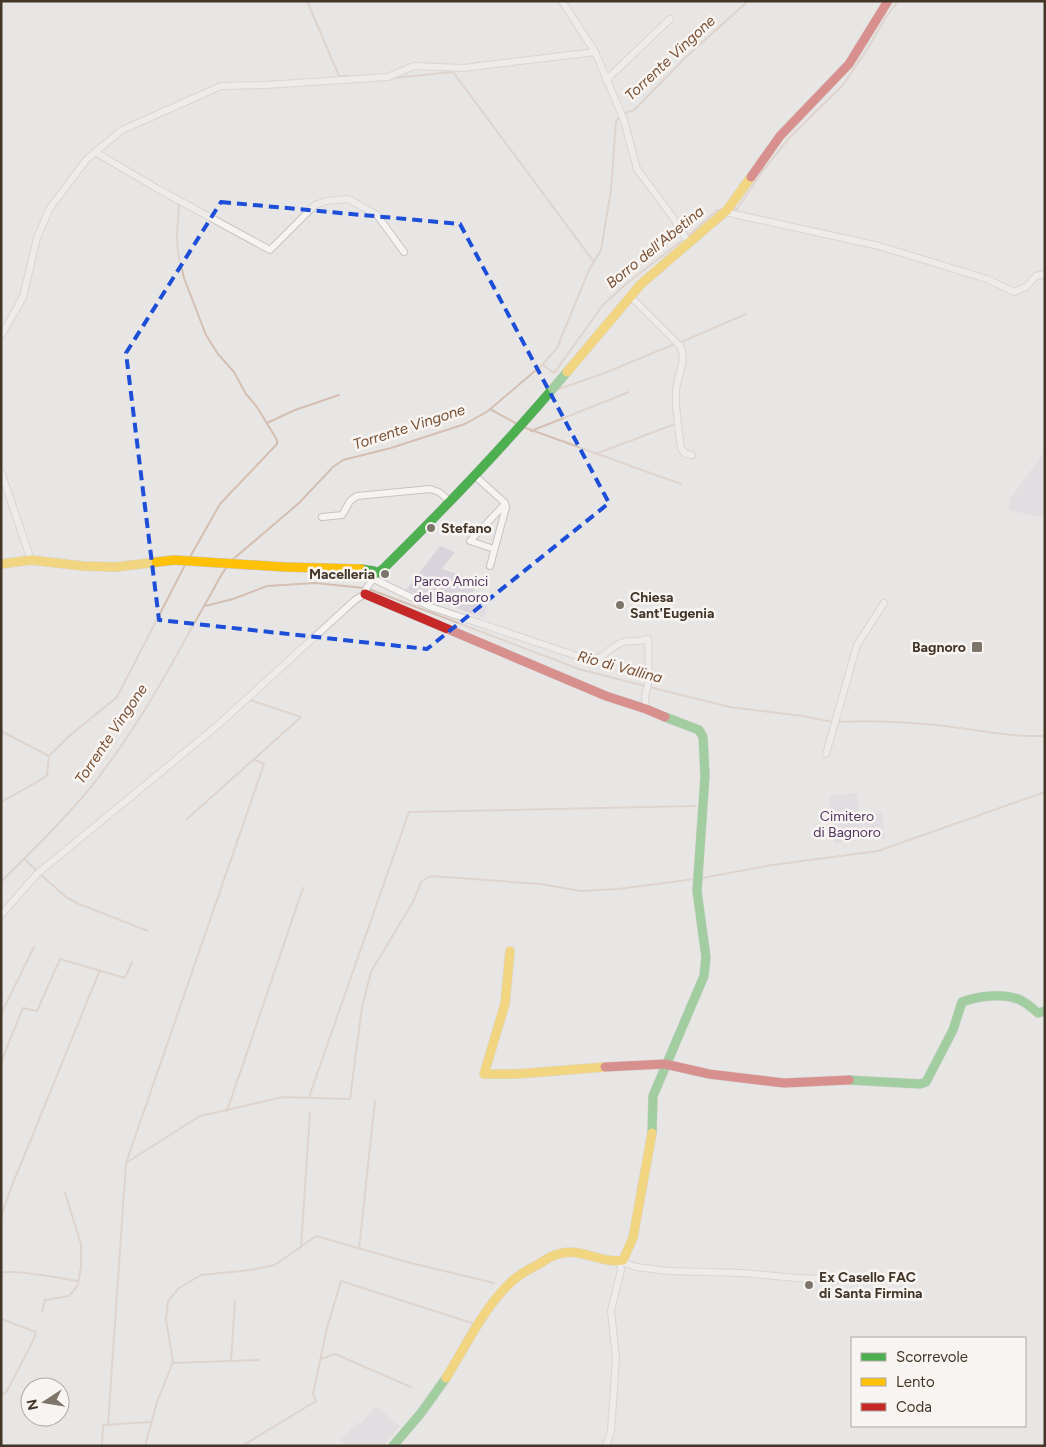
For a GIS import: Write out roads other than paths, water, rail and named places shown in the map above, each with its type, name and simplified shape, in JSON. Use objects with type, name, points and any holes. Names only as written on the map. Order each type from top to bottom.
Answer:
[{"type":"street","points":[[562,1],[595,52],[624,120],[637,169],[689,242]]},
{"type":"street","points":[[1,915],[37,874],[218,725],[366,590],[375,577],[451,502],[537,408],[641,284],[725,212],[780,136],[849,64],[888,1]]},
{"type":"street","points":[[606,80],[670,18]]},
{"type":"street","points":[[1,336],[23,297],[37,238],[50,208],[87,159],[122,130],[221,86],[266,86],[388,77],[414,66],[463,68],[595,52]]},
{"type":"street","points":[[95,152],[158,189],[270,250],[315,205],[326,201],[348,199],[377,215],[404,252]]},
{"type":"street","points":[[725,212],[879,246],[987,280],[1014,292],[1026,287],[1036,276],[1045,274]]},
{"type":"street","points":[[631,296],[683,351],[676,392],[681,448],[686,454],[692,455]]},
{"type":"street","points":[[1,472],[31,560]]},
{"type":"street","points":[[474,475],[502,499],[505,504],[490,566]]},
{"type":"street","points":[[322,517],[342,515],[350,501],[357,496],[430,489],[439,492],[451,502]]},
{"type":"street","points":[[494,549],[470,541],[505,504]]},
{"type":"street","points":[[1,564],[31,560],[83,566],[115,567],[174,560],[369,569],[374,571],[375,577]]},
{"type":"street","points":[[375,577],[432,606],[589,660],[599,659],[619,643],[633,640],[644,642],[648,640],[650,658],[648,687],[645,696],[646,709]]},
{"type":"street","points":[[366,590],[369,598],[472,638],[606,696],[646,709],[699,730],[704,737],[704,776],[697,879],[706,957],[704,976],[653,1096],[653,1128],[633,1238],[626,1257],[619,1261]]},
{"type":"street","points":[[826,754],[857,645],[884,603]]},
{"type":"street","points":[[510,951],[505,1004],[484,1074],[516,1074],[665,1064],[709,1074],[784,1083],[841,1079],[920,1084],[926,1082],[930,1075],[953,1030],[962,1002],[972,998],[1013,998],[1021,1000],[1038,1013],[1045,1011]]},
{"type":"street","points":[[394,1446],[423,1413],[478,1326],[511,1283],[553,1256],[564,1252],[583,1253],[636,1267],[669,1271],[742,1272],[797,1278],[857,1280]]},
{"type":"street","points":[[606,1446],[611,1432],[616,1357],[611,1311],[620,1270],[619,1261]]},
{"type":"waterway","points":[[307,1],[339,76],[350,76]]},
{"type":"waterway","name":"Torrente Vingone","points":[[231,561],[299,503],[333,467],[343,460],[391,448],[465,424],[488,411],[542,365],[557,348],[589,270],[601,250],[611,190],[616,122],[620,115],[634,110],[685,58],[748,1]]},
{"type":"waterway","name":"Borro dell'Abetina","points":[[731,209],[737,209],[764,169],[790,137],[843,85],[898,1]]},
{"type":"waterway","points":[[393,78],[453,72],[594,262]]},
{"type":"waterway","points":[[179,204],[178,254],[184,278],[206,335],[218,354],[234,372],[246,394],[257,407],[277,440],[277,444],[220,504],[190,557]]},
{"type":"waterway","name":"Borro dell'Abetina","points":[[688,236],[717,210],[721,210]]},
{"type":"waterway","name":"Borro dell'Abetina","points":[[543,365],[554,373],[603,305],[626,284],[684,239]]},
{"type":"waterway","points":[[679,343],[746,314]]},
{"type":"waterway","points":[[556,390],[602,374],[675,344]]},
{"type":"waterway","points":[[531,431],[629,392]]},
{"type":"waterway","points":[[267,423],[295,410],[339,395]]},
{"type":"waterway","points":[[490,409],[519,425]]},
{"type":"waterway","points":[[595,454],[675,424]]},
{"type":"waterway","points":[[523,427],[681,484]]},
{"type":"waterway","points":[[1,802],[44,778],[47,775],[49,756],[69,736],[117,697],[186,563]]},
{"type":"waterway","name":"Torrente Vingone","points":[[1,882],[76,805],[114,757],[157,689],[227,567]]},
{"type":"waterway","name":"Rio di Vallina","points":[[205,606],[233,599],[267,586],[315,583],[364,588]]},
{"type":"waterway","name":"Rio di Vallina","points":[[369,589],[579,669],[645,686]]},
{"type":"waterway","name":"Rio di Vallina","points":[[649,687],[730,707],[803,716],[833,722]]},
{"type":"waterway","points":[[187,819],[301,717],[250,700]]},
{"type":"waterway","name":"Rio di Vallina","points":[[838,722],[905,722],[1007,734],[1045,736]]},
{"type":"waterway","points":[[1,731],[49,756]]},
{"type":"waterway","points":[[108,1425],[126,1163],[264,764],[253,759]]},
{"type":"waterway","points":[[702,878],[772,865],[878,851],[1045,792]]},
{"type":"waterway","points":[[310,1098],[409,812],[695,806]]},
{"type":"waterway","points":[[24,859],[37,871]]},
{"type":"waterway","points":[[40,874],[66,897],[79,904],[148,931]]},
{"type":"waterway","points":[[126,1163],[200,1116],[283,1097],[350,1099],[362,1007],[371,972],[414,900],[421,882],[431,876],[540,884],[581,891],[618,889],[695,879]]},
{"type":"waterway","points":[[227,1111],[303,888]]},
{"type":"waterway","points":[[1,1014],[34,947]]},
{"type":"waterway","points":[[1,1062],[23,1008],[37,1011],[60,959],[125,978],[132,962]]},
{"type":"waterway","points":[[1,1217],[11,1188],[100,970]]},
{"type":"waterway","points":[[359,1249],[375,1101]]},
{"type":"waterway","points":[[301,1247],[310,1113]]},
{"type":"waterway","points":[[42,1312],[45,1300],[69,1296],[78,1285],[81,1266],[81,1244],[65,1193]]},
{"type":"waterway","points":[[145,1446],[157,1402],[173,1362],[166,1319],[168,1301],[179,1288],[201,1275],[251,1270],[275,1265],[316,1236],[407,1262],[494,1283]]},
{"type":"waterway","points":[[1,1273],[27,1273],[78,1281]]},
{"type":"waterway","points":[[242,1446],[316,1401],[313,1394],[327,1328],[341,1281],[475,1324]]},
{"type":"waterway","points":[[231,1361],[235,1301]]},
{"type":"waterway","points":[[1,1319],[36,1332],[7,1391],[1,1396]]},
{"type":"waterway","points":[[321,1359],[335,1354],[411,1387]]},
{"type":"waterway","points":[[173,1362],[259,1360]]},
{"type":"waterway","points":[[102,1446],[103,1425],[150,1422]]},
{"type":"place","name":"Stefano","points":[[431,528]]},
{"type":"place","name":"Macelleria","points":[[385,574]]},
{"type":"place","name":"Chiesa Sant'Eugenia","points":[[620,605]]},
{"type":"place","name":"Bagnoro","points":[[977,647]]},
{"type":"place","name":"Ex Casello FAC di Santa Firmina","points":[[809,1285]]},
{"type":"park label","name":"Parco Amici del Bagnoro","points":[[451,590]]},
{"type":"park label","name":"Cimitero di Bagnoro","points":[[847,824]]}]
